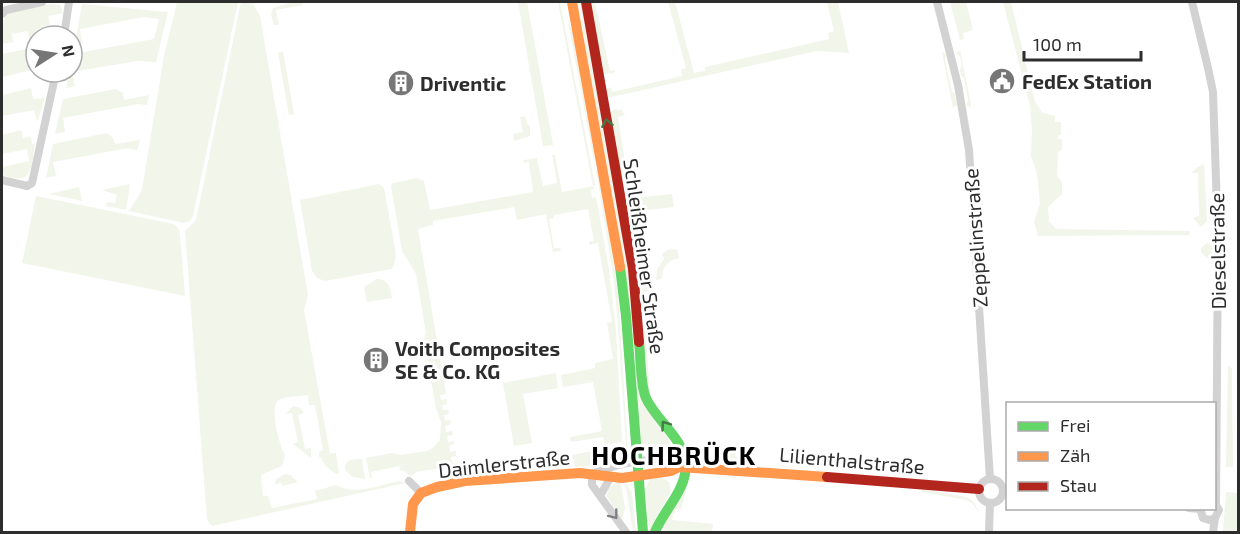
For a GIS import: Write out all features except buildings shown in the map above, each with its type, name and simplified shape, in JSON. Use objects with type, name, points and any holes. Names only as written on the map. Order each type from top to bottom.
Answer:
[{"type":"street","points":[[2,14],[6,10],[42,2]]},
{"type":"street","points":[[66,24],[69,2]]},
{"type":"street","name":"Schleißheimer Straße","points":[[572,2],[619,257],[629,347],[643,532]]},
{"type":"street","name":"Schleißheimer Straße","points":[[586,2],[633,269],[644,393],[680,446],[686,467]]},
{"type":"street","name":"Zeppelinstraße","points":[[937,2],[958,85],[969,150],[990,479]]},
{"type":"street","name":"Dieselstraße","points":[[1192,2],[1213,92],[1218,238],[1216,414]]},
{"type":"street","points":[[2,180],[27,186],[32,183],[53,84]]},
{"type":"street","name":"Lilienthalstraße","points":[[637,462],[666,460],[686,467]]},
{"type":"street","name":"Daimlerstraße","points":[[592,474],[603,469],[637,462]]},
{"type":"street","points":[[655,532],[658,523],[684,482],[686,467]]},
{"type":"street","name":"Lilienthalstraße","points":[[638,475],[686,467],[979,489]]},
{"type":"street","name":"Daimlerstraße","points":[[410,532],[413,504],[421,494],[430,489],[465,481],[569,473],[610,478],[638,475]]},
{"type":"street","points":[[592,474],[592,485],[626,532]]},
{"type":"street","points":[[600,497],[610,478]]},
{"type":"street","points":[[990,479],[999,482],[1005,492],[1000,499],[990,503],[983,500],[979,489],[981,483],[990,479]]},
{"type":"street","name":"Daimlerstraße","points":[[409,481],[421,494]]},
{"type":"street","points":[[989,532],[990,503]]},
{"type":"street","name":"Dieselstraße","points":[[1215,518],[1219,513],[1216,505]]},
{"type":"street","points":[[1200,510],[1203,518],[1209,520],[1215,518],[1213,532]]},
{"type":"shaded area","points":[[177,2],[238,2],[193,216],[190,221],[184,223],[129,211],[142,190],[164,56]]},
{"type":"shaded area","points":[[241,2],[252,2],[260,16],[308,295],[304,310],[330,454],[336,453],[339,473],[336,474],[331,470],[319,457],[319,452],[323,450],[315,405],[309,405],[308,395],[282,399],[276,404],[275,418],[280,444],[285,455],[282,466],[261,475],[263,496],[268,496],[272,508],[317,499],[315,491],[336,485],[359,490],[399,481],[405,483],[212,526],[207,520],[185,231],[196,220]]},
{"type":"shaded area","points":[[292,2],[301,2],[303,5],[276,10],[279,25],[274,25],[271,15],[273,8]]},
{"type":"shaded area","points":[[518,2],[527,2],[553,145],[543,146]]},
{"type":"shaded area","points":[[558,2],[560,2],[595,185],[593,186]]},
{"type":"shaded area","points":[[580,2],[582,2],[631,276],[641,392],[669,438],[670,443],[667,450],[643,447],[641,440],[633,331],[583,32]]},
{"type":"shaded area","points":[[588,2],[595,2],[610,71],[616,70],[614,73],[601,72]]},
{"type":"shaded area","points":[[668,2],[675,2],[694,73],[705,71],[705,67],[829,39],[828,33],[834,31],[827,2],[838,2],[849,53],[817,51],[607,98],[605,90],[611,87],[612,92],[682,76],[681,70],[686,68]]},
{"type":"shaded area","points":[[950,2],[966,2],[973,30],[963,33],[964,39],[960,40]]},
{"type":"shaded area","points":[[1003,2],[1011,2],[1035,102],[1043,113],[1055,116],[1055,122],[1061,122],[1061,135],[1058,139],[1062,139],[1062,149],[1058,152],[1057,176],[1062,182],[1062,194],[1048,207],[1049,221],[1056,229],[1190,231],[1189,235],[1038,236],[1034,222],[1040,204],[1037,174],[1031,156],[1030,106]]},
{"type":"shaded area","points":[[51,4],[60,5],[63,13],[48,16],[50,24],[24,24],[24,32],[12,34],[13,42],[2,44],[5,14]]},
{"type":"shaded area","points":[[82,4],[168,12],[156,62],[137,61],[84,70],[84,52],[154,39],[159,19],[144,17],[84,28],[84,24],[78,24]]},
{"type":"shaded area","points":[[568,22],[574,34],[594,161]]},
{"type":"shaded area","points":[[24,49],[24,72],[2,77],[2,54]]},
{"type":"shaded area","points":[[960,50],[971,107],[966,105],[968,101],[964,78],[960,70],[962,66],[960,57],[956,53]]},
{"type":"shaded area","points":[[283,51],[294,114],[289,115],[278,53]]},
{"type":"shaded area","points":[[942,52],[946,54],[945,60],[952,92],[955,94],[957,105],[953,108]]},
{"type":"shaded area","points":[[67,84],[75,84],[75,86],[66,88]]},
{"type":"shaded area","points":[[31,88],[33,99],[45,98],[37,122],[34,110],[2,116],[2,95]]},
{"type":"shaded area","points":[[116,89],[123,93],[124,100],[149,95],[147,105],[138,104],[63,118],[65,132],[55,134],[63,99]]},
{"type":"shaded area","points":[[614,109],[622,110],[625,115],[618,117],[626,169],[632,169],[632,177],[627,181],[620,178],[610,112]]},
{"type":"shaded area","points":[[525,116],[530,126],[530,136],[514,141],[513,134],[523,132],[520,117]]},
{"type":"shaded area","points":[[21,130],[23,138],[31,137],[32,144],[35,144],[30,170],[25,177],[21,178],[2,175],[2,167],[29,161],[27,149],[2,154],[2,135]]},
{"type":"shaded area","points":[[107,133],[113,138],[115,144],[140,140],[137,151],[128,148],[53,162],[56,176],[46,178],[53,144]]},
{"type":"shaded area","points":[[552,155],[555,155],[562,192],[593,186],[592,198],[596,197],[609,270],[616,331],[622,442],[605,445],[603,437],[571,442],[570,437],[602,431],[593,382],[563,387],[561,375],[595,368],[595,363],[613,359],[607,323],[612,322],[598,243],[589,245],[589,242],[594,241],[588,209],[554,215],[554,218],[549,219],[554,248],[560,248],[561,251],[553,252],[546,214],[517,220],[514,207],[433,221],[433,225],[418,229],[446,394],[440,395],[441,400],[447,399],[447,404],[442,405],[443,410],[448,410],[449,414],[444,415],[445,421],[450,420],[451,424],[445,426],[446,432],[452,431],[453,435],[447,436],[448,442],[454,441],[454,444],[449,446],[450,452],[456,451],[456,456],[451,457],[452,463],[457,462],[458,467],[419,471],[411,476],[402,470],[401,472],[399,466],[371,472],[372,478],[370,478],[366,458],[392,453],[401,455],[427,451],[440,440],[441,422],[436,408],[424,340],[426,333],[416,274],[402,251],[391,186],[393,183],[417,178],[424,181],[430,210],[533,192],[529,162],[523,163],[524,160],[537,158],[543,186],[557,183]]},
{"type":"shaded area","points":[[1204,164],[1207,221],[1201,227],[1193,218],[1199,216],[1198,173],[1191,173]]},
{"type":"shaded area","points":[[596,169],[600,173],[618,293],[627,458],[614,281]]},
{"type":"shaded area","points":[[980,173],[984,217],[979,217],[981,214],[977,194],[980,192],[977,175]]},
{"type":"shaded area","points":[[130,184],[126,210],[106,206],[107,202],[115,203],[117,195],[102,190]]},
{"type":"shaded area","points":[[379,184],[384,188],[396,254],[394,266],[391,269],[325,281],[317,278],[312,271],[300,200]]},
{"type":"shaded area","points":[[79,187],[82,201],[49,194]]},
{"type":"shaded area","points":[[672,194],[674,207],[638,211],[630,208],[630,203],[634,198]]},
{"type":"shaded area","points":[[36,196],[174,224],[180,234],[185,296],[22,263]]},
{"type":"shaded area","points":[[636,223],[640,227],[643,247],[638,248],[644,285],[649,285],[650,291],[643,292],[631,226]]},
{"type":"shaded area","points":[[1207,243],[1214,248],[1213,264],[1201,252],[1201,248]]},
{"type":"shaded area","points":[[677,249],[679,258],[668,263],[664,268],[662,279],[656,280],[657,270],[664,259],[662,254],[667,250]]},
{"type":"shaded area","points":[[377,279],[386,282],[392,298],[367,302],[364,287]]},
{"type":"shaded area","points":[[643,323],[645,326],[652,400],[648,393]]},
{"type":"shaded area","points":[[1228,365],[1232,369],[1233,467],[1226,467]]},
{"type":"shaded area","points":[[556,373],[558,388],[523,394],[532,443],[514,446],[503,383]]},
{"type":"shaded area","points":[[293,406],[300,408],[304,413],[298,415],[305,449],[311,448],[311,458],[293,444],[298,442],[292,413],[286,414]]},
{"type":"shaded area","points":[[661,413],[685,445],[692,447],[692,453],[722,455],[723,450],[734,453],[738,459],[691,455]]},
{"type":"shaded area","points":[[622,445],[622,462],[575,467],[572,455]]},
{"type":"shaded area","points":[[808,453],[813,454],[813,460],[876,465],[877,459],[883,460],[886,470],[884,472],[806,465],[804,456]]},
{"type":"shaded area","points":[[362,459],[365,479],[353,477],[345,470],[348,462]]},
{"type":"shaded area","points":[[559,462],[562,468],[476,475],[471,472]]},
{"type":"shaded area","points":[[461,470],[453,478],[440,479],[438,475],[438,472]]},
{"type":"shaded area","points":[[285,474],[298,482],[282,486],[281,483],[275,484],[276,479]]},
{"type":"shaded area","points":[[661,477],[669,482],[671,491],[649,532],[645,489],[650,479]]},
{"type":"shaded area","points":[[621,482],[625,509],[622,519],[607,497],[611,486]]},
{"type":"shaded area","points":[[625,482],[632,493],[636,532],[633,532]]},
{"type":"shaded area","points":[[688,482],[681,509],[676,509],[672,520],[713,524],[712,532],[668,532],[664,530],[665,521]]},
{"type":"shaded area","points":[[922,489],[967,497],[974,502],[980,515],[973,504],[966,500],[921,492]]},
{"type":"shaded area","points":[[1226,492],[1238,493],[1238,532],[1223,532]]},
{"type":"traffic: fast","points":[[620,267],[643,532]]},
{"type":"traffic: fast","points":[[639,342],[646,398],[678,442],[685,463],[685,474],[680,489],[655,532]]},
{"type":"traffic: slow","points":[[572,2],[620,267]]},
{"type":"traffic: slow","points":[[410,532],[413,504],[421,493],[465,481],[580,473],[622,478],[671,471],[679,467],[827,477]]},
{"type":"traffic: jam","points":[[586,2],[633,269],[639,342]]},
{"type":"traffic: jam","points":[[827,477],[979,489]]},
{"type":"place","name":"FedEx Station","points":[[1002,81]]},
{"type":"place","name":"Driventic","points":[[401,83]]},
{"type":"place","name":"Voith Composites SE & Co. KG","points":[[376,360]]},
{"type":"district","name":"HOCHBRÜCK","points":[[674,454]]}]
